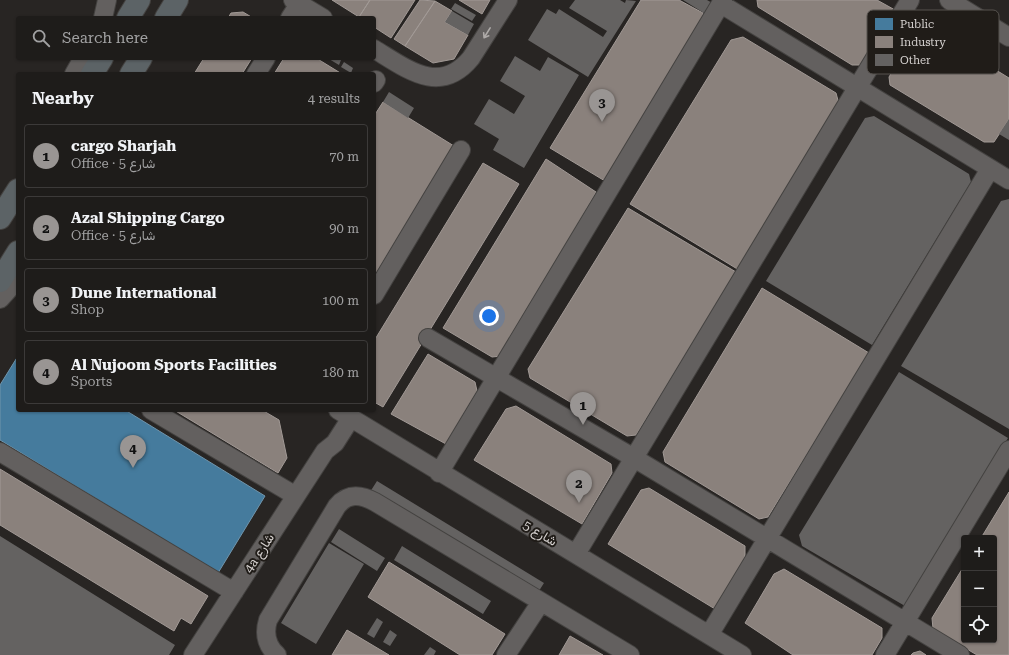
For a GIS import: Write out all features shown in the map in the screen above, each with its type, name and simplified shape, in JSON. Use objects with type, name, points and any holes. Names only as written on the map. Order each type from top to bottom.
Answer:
[{"type":"main road","points":[[129,16],[139,0]]},
{"type":"main road","points":[[167,16],[177,0]]},
{"type":"main road","points":[[93,72],[101,60]]},
{"type":"main road","points":[[132,72],[140,60]]},
{"type":"main road","points":[[1,214],[16,193]]},
{"type":"main road","points":[[0,281],[16,255]]},
{"type":"street","points":[[103,16],[107,0]]},
{"type":"street","points":[[376,50],[418,74],[428,77],[448,76],[465,66],[472,58],[508,0]]},
{"type":"street","points":[[904,10],[910,0]]},
{"type":"street","points":[[949,0],[966,10]]},
{"type":"street","points":[[439,473],[722,2],[857,88],[1009,180]]},
{"type":"street","points":[[294,7],[318,16]]},
{"type":"street","points":[[999,30],[1009,36]]},
{"type":"street","points":[[75,72],[82,60]]},
{"type":"street","points":[[257,72],[265,60]]},
{"type":"street","points":[[576,554],[867,71]]},
{"type":"street","points":[[376,292],[461,150]]},
{"type":"street","points":[[709,636],[990,169]]},
{"type":"street","points":[[0,299],[16,281]]},
{"type":"street","points":[[428,338],[634,458],[767,540],[960,655]]},
{"type":"street","points":[[154,412],[296,496]]},
{"type":"street","name":"شارع 5","points":[[344,414],[439,473],[742,655]]},
{"type":"street","name":"4a شارع","points":[[193,655],[325,451],[329,434],[344,414]]},
{"type":"street","points":[[885,655],[1009,450]]},
{"type":"street","points":[[0,452],[234,592]]},
{"type":"street","points":[[277,655],[272,650],[266,638],[268,620],[337,506],[347,497],[354,495],[361,496],[375,502],[630,655]]},
{"type":"street","points":[[506,655],[541,602]]},
{"type":"building: Public","points":[[16,359],[16,412],[128,412],[265,496],[218,573],[0,440],[0,385]]},
{"type":"building: Industry","points":[[332,0],[370,0],[360,16]]},
{"type":"building: Industry","points":[[370,0],[415,0],[391,38],[376,28],[376,16],[360,16]]},
{"type":"building: Industry","points":[[420,0],[435,1],[405,46],[394,39]]},
{"type":"building: Industry","points":[[459,0],[490,0],[482,14]]},
{"type":"building: Industry","points":[[641,0],[679,0],[703,13],[701,26],[605,181],[550,148]]},
{"type":"building: Industry","points":[[757,0],[877,0],[895,10],[867,10],[867,58],[863,65],[852,65],[758,7]]},
{"type":"building: Industry","points":[[435,1],[452,11],[445,22],[468,35],[454,59],[433,63],[405,46]]},
{"type":"building: Industry","points":[[243,12],[250,16],[229,16],[231,13]]},
{"type":"building: Industry","points":[[743,37],[836,93],[839,104],[739,270],[630,204],[731,40]]},
{"type":"building: Industry","points":[[203,60],[251,60],[243,72],[195,72]]},
{"type":"building: Industry","points":[[283,60],[319,60],[339,72],[275,72]]},
{"type":"building: Industry","points":[[999,72],[1009,78],[1009,119],[994,142],[984,142],[890,85],[889,77],[891,74],[999,74]]},
{"type":"building: Industry","points":[[383,102],[454,146],[376,273],[376,113]]},
{"type":"building: Industry","points":[[546,159],[596,192],[502,356],[492,357],[443,328]]},
{"type":"building: Industry","points":[[483,163],[519,184],[383,407],[376,403],[376,338]]},
{"type":"building: Industry","points":[[628,208],[736,272],[636,435],[627,436],[530,378],[528,369]]},
{"type":"building: Industry","points":[[762,288],[869,353],[768,517],[759,519],[665,462],[663,452]]},
{"type":"building: Industry","points":[[428,354],[475,382],[477,391],[446,444],[391,414]]},
{"type":"building: Industry","points":[[516,406],[611,464],[612,473],[582,524],[474,460],[506,409]]},
{"type":"building: Industry","points":[[177,412],[265,412],[279,420],[287,458],[278,473]]},
{"type":"building: Industry","points":[[0,469],[208,596],[191,624],[181,618],[174,631],[0,525]]},
{"type":"building: Industry","points":[[649,488],[745,546],[745,558],[715,609],[608,544],[641,490]]},
{"type":"building: Industry","points":[[1009,492],[1009,655],[977,655],[933,629],[932,618],[961,571],[961,643],[997,643],[997,535],[983,535]]},
{"type":"building: Industry","points":[[389,562],[505,634],[492,655],[460,655],[368,597]]},
{"type":"building: Industry","points":[[784,569],[882,628],[882,638],[872,655],[793,655],[745,623],[774,574]]},
{"type":"building: Industry","points":[[347,630],[389,655],[332,655]]},
{"type":"building: Industry","points":[[570,636],[603,655],[559,655]]},
{"type":"building: Industry","points":[[920,651],[926,655],[911,655],[913,653]]},
{"type":"building: Other","points":[[575,0],[620,0],[625,3],[626,0],[636,1],[588,77],[528,40],[547,9],[556,14],[559,9],[603,37],[607,31],[569,8]]},
{"type":"building: Other","points":[[683,0],[707,0],[714,4],[707,15]]},
{"type":"building: Other","points":[[455,3],[476,15],[472,21],[451,9]]},
{"type":"building: Other","points":[[452,11],[474,24],[468,35],[445,22]]},
{"type":"building: Other","points":[[515,56],[540,71],[548,57],[579,75],[524,168],[493,150],[499,139],[474,124],[489,99],[514,114],[525,96],[500,81]]},
{"type":"building: Other","points":[[331,60],[341,60],[339,65]]},
{"type":"building: Other","points":[[344,62],[353,68],[351,72],[349,72],[341,67]]},
{"type":"building: Other","points":[[389,92],[414,108],[408,118],[383,102]]},
{"type":"building: Other","points":[[874,116],[969,174],[971,182],[872,345],[766,281],[865,118]]},
{"type":"building: Other","points":[[1009,119],[1009,140],[999,134]]},
{"type":"building: Other","points":[[1009,199],[1009,429],[901,366],[1001,201]]},
{"type":"building: Other","points":[[899,372],[1008,438],[905,606],[802,546],[799,535]]},
{"type":"building: Other","points":[[377,481],[544,583],[537,594],[370,492]]},
{"type":"building: Other","points":[[339,529],[385,558],[377,571],[331,542]]},
{"type":"building: Other","points":[[0,536],[175,645],[169,655],[0,655]]},
{"type":"building: Other","points":[[329,543],[364,564],[316,644],[281,623]]},
{"type":"building: Other","points":[[402,546],[491,601],[483,614],[394,560]]},
{"type":"building: Other","points":[[377,618],[383,622],[374,638],[367,634]]},
{"type":"building: Other","points":[[390,630],[397,635],[390,646],[383,642]]},
{"type":"building: Other","points":[[430,647],[436,651],[434,655],[424,655]]},
{"type":"place","name":"Dune International","points":[[602,122]]},
{"type":"place","name":"cargo Sharjah","points":[[583,425]]},
{"type":"place","name":"Al Nujoom Sports Facilities","points":[[133,468]]},
{"type":"place","name":"Azal Shipping Cargo","points":[[579,503]]}]
